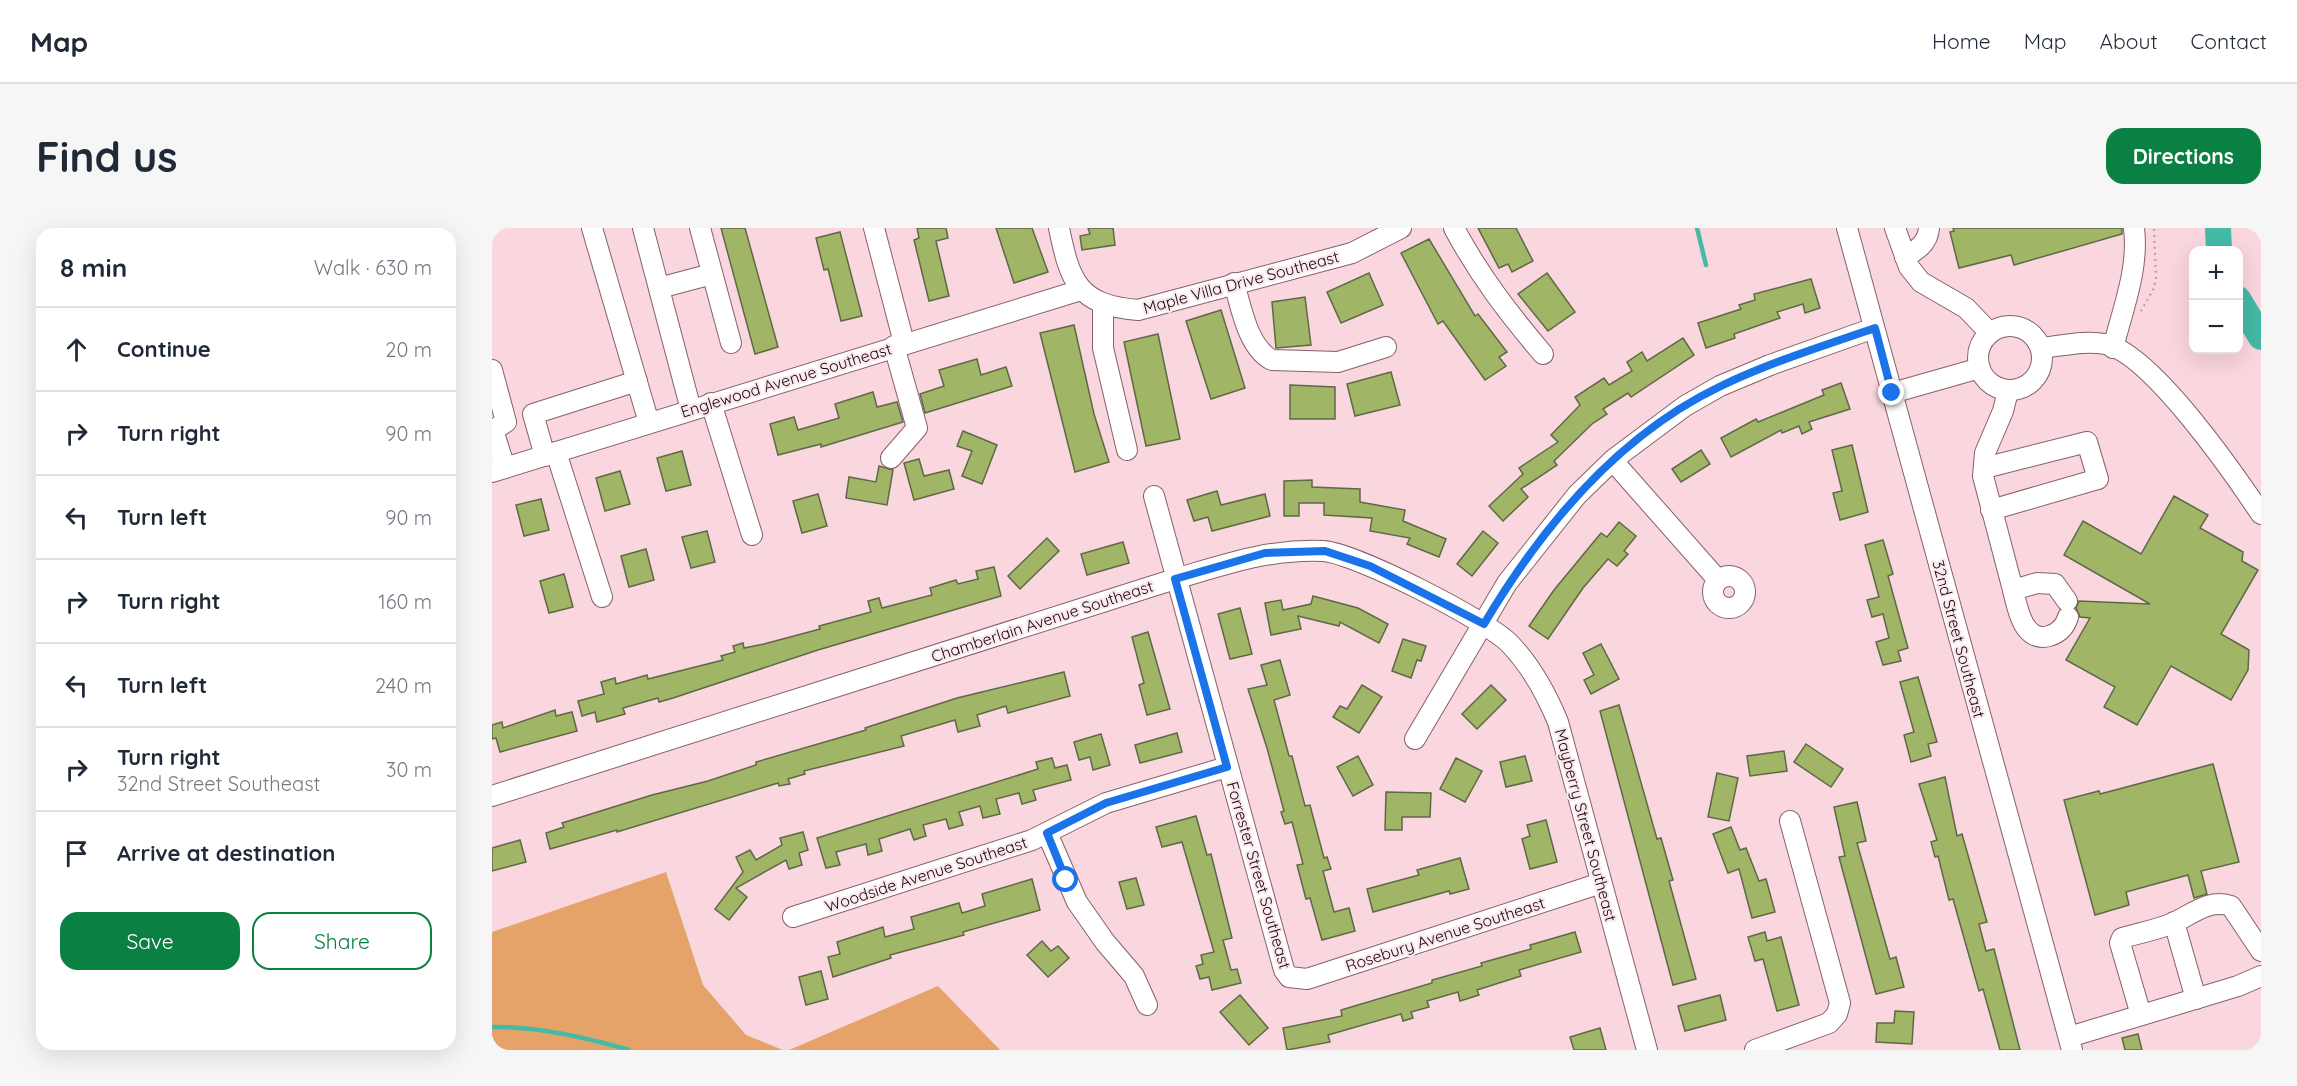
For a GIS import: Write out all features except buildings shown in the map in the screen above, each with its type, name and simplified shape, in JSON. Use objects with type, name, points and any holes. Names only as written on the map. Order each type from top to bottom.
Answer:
[{"type":"street","points":[[592,228],[649,423]]},
{"type":"street","points":[[643,228],[691,410]]},
{"type":"street","points":[[700,228],[731,343]]},
{"type":"street","points":[[874,228],[917,428],[891,458]]},
{"type":"street","points":[[1059,228],[1066,261],[1081,290]]},
{"type":"street","points":[[1454,228],[1474,265],[1505,310],[1543,354]]},
{"type":"street","name":"32nd Street Southeast","points":[[1847,228],[2070,1043]]},
{"type":"street","points":[[1895,228],[1905,257],[1921,282],[1966,308],[1990,333]]},
{"type":"street","points":[[1905,257],[1916,251],[1928,237],[1929,228]]},
{"type":"street","points":[[2113,348],[2133,272],[2136,245],[2134,228]]},
{"type":"street","name":"Maple Villa Drive Southeast","points":[[1081,290],[1103,305],[1138,310],[1352,253],[1393,230]]},
{"type":"street","points":[[659,288],[712,274]]},
{"type":"street","points":[[1234,283],[1254,338],[1264,356],[1272,360],[1338,362],[1386,347]]},
{"type":"street","name":"Englewood Avenue Southeast","points":[[499,470],[899,344],[1081,290]]},
{"type":"street","points":[[1103,305],[1103,348],[1127,450]]},
{"type":"street","points":[[2009,326],[2019,327],[2036,339],[2041,348],[2041,368],[2036,378],[2028,386],[2008,391],[1988,382],[1980,369],[1979,351],[1990,333],[2009,326]]},
{"type":"street","points":[[1415,739],[1508,583],[1577,495],[1613,461],[1685,406],[1720,386],[1770,365],[1875,328]]},
{"type":"street","points":[[2041,348],[2085,343],[2113,348],[2147,370],[2224,459],[2261,514]]},
{"type":"street","points":[[1892,393],[1980,369]]},
{"type":"street","points":[[492,370],[499,470]]},
{"type":"street","points":[[497,428],[533,414],[637,381]]},
{"type":"street","points":[[2008,391],[2003,411],[1985,453],[1983,476],[1990,510],[2021,619],[2033,634],[2044,637],[2055,634],[2065,625],[2068,609],[2055,584],[2037,583],[2013,590]]},
{"type":"street","points":[[711,403],[752,535]]},
{"type":"street","points":[[533,414],[602,597]]},
{"type":"street","points":[[1984,465],[1992,466],[2087,442],[2098,480],[1990,510]]},
{"type":"street","points":[[1613,461],[1718,580]]},
{"type":"street","name":"Forrester Street Southeast","points":[[1154,496],[1227,767],[1284,970],[1289,977]]},
{"type":"street","name":"Chamberlain Avenue Southeast","points":[[492,796],[1175,579],[1265,553],[1325,551],[1370,566],[1484,624]]},
{"type":"street","name":"Mayberry Street Southeast","points":[[1484,624],[1516,651],[1529,666],[1547,696],[1558,722],[1647,1050]]},
{"type":"street","name":"Woodside Avenue Southeast","points":[[793,917],[1032,840],[1106,803],[1227,767]]},
{"type":"street","points":[[1755,1050],[1829,1023],[1837,1014],[1840,1003],[1790,821]]},
{"type":"street","points":[[1047,833],[1077,902],[1105,942],[1134,976],[1147,1005]]},
{"type":"street","name":"Rosebury Avenue Southeast","points":[[1289,977],[1307,979],[1601,883]]},
{"type":"street","points":[[2141,1015],[2120,939],[2174,922],[2189,912],[2223,903],[2231,906],[2261,951]]},
{"type":"street","points":[[2174,922],[2196,999]]},
{"type":"street","points":[[2070,1043],[2141,1015],[2238,986],[2261,976]]},
{"type":"path","points":[[2140,313],[2153,290],[2156,279],[2154,228]]},
{"type":"shaded area","points":[[666,872],[703,985],[746,1035],[783,1050],[492,1050],[492,932]]},
{"type":"shaded area","points":[[938,986],[1000,1050],[789,1050]]},
{"type":"waterway","points":[[1697,228],[1706,265]]},
{"type":"waterway","points":[[2218,228],[2219,246]]},
{"type":"waterway","points":[[2239,300],[2261,337]]},
{"type":"waterway","points":[[492,1027],[527,1028],[561,1033],[629,1050]]},
{"type":"route","points":[[1066,880],[1047,833],[1106,803],[1227,767],[1175,579],[1265,553],[1325,551],[1370,566],[1484,624],[1508,583],[1577,495],[1614,459],[1685,406],[1720,386],[1770,365],[1875,328],[1892,393]]}]
